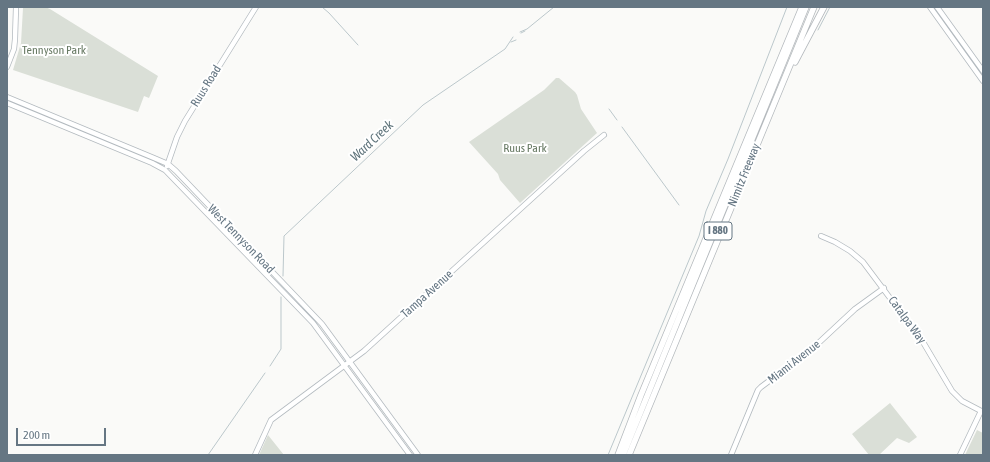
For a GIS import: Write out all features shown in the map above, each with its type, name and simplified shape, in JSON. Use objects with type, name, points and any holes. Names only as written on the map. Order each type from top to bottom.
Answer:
[{"type":"highway","name":"Nimitz Freeway","points":[[617,455],[800,7]]},
{"type":"highway","name":"I 880","points":[[622,455],[806,7]]},
{"type":"highway","name":"I 880","points":[[626,455],[810,7]]},
{"type":"highway","name":"Nimitz Freeway","points":[[629,455],[814,7]]},
{"type":"highway","points":[[777,96],[824,7]]},
{"type":"highway","points":[[641,396],[649,389]]},
{"type":"main road","points":[[7,67],[16,40],[16,7]]},
{"type":"main road","name":"Ruus Road","points":[[165,170],[177,137],[185,121],[256,7]]},
{"type":"main road","points":[[930,7],[983,81]]},
{"type":"main road","points":[[937,7],[983,71]]},
{"type":"main road","name":"West Tennyson Road","points":[[7,97],[168,164],[322,324],[418,455]]},
{"type":"main road","name":"West Tennyson Road","points":[[7,103],[152,163],[165,170],[302,311],[318,330],[410,455]]},
{"type":"main road","name":"Tampa Avenue","points":[[255,455],[271,420],[364,351],[584,151],[604,135]]},
{"type":"main road","name":"Catalpa Way","points":[[821,236],[850,251],[863,262],[923,342],[952,391],[962,401],[982,412]]},
{"type":"main road","name":"Miami Avenue","points":[[731,455],[758,390],[812,350],[854,309],[884,288]]},
{"type":"main road","points":[[960,455],[982,412]]},
{"type":"green space","name":"Tennyson Park","points":[[24,7],[45,7],[50,9],[158,76],[149,98],[144,96],[138,112],[13,70],[21,43]]},
{"type":"green space","name":"Ruus Park","points":[[556,78],[559,78],[575,92],[581,109],[597,133],[520,203],[500,180],[498,174],[469,142],[544,90]]},
{"type":"green space","points":[[890,403],[917,437],[909,443],[897,438],[879,455],[869,455],[852,434]]},
{"type":"green space","points":[[977,430],[983,433],[983,455],[965,455]]},
{"type":"green space","points":[[268,435],[284,455],[259,455]]},
{"type":"waterway","points":[[322,7],[358,45]]},
{"type":"waterway","name":"Ward Creek","points":[[520,32],[527,29],[554,7]]},
{"type":"waterway","points":[[608,455],[699,236],[706,211],[728,159],[787,7]]},
{"type":"waterway","points":[[818,30],[830,7]]},
{"type":"waterway","name":"Ward Creek","points":[[521,33],[525,31]]},
{"type":"waterway","name":"Ward Creek","points":[[283,276],[284,236],[423,105],[505,49],[513,37]]},
{"type":"waterway","name":"Ward Creek","points":[[511,42],[516,40]]},
{"type":"waterway","points":[[609,109],[617,120]]},
{"type":"waterway","points":[[622,127],[679,205]]},
{"type":"waterway","name":"Ward Creek","points":[[270,366],[281,349],[281,297]]},
{"type":"waterway","name":"Ward Creek","points":[[208,455],[265,373]]}]
